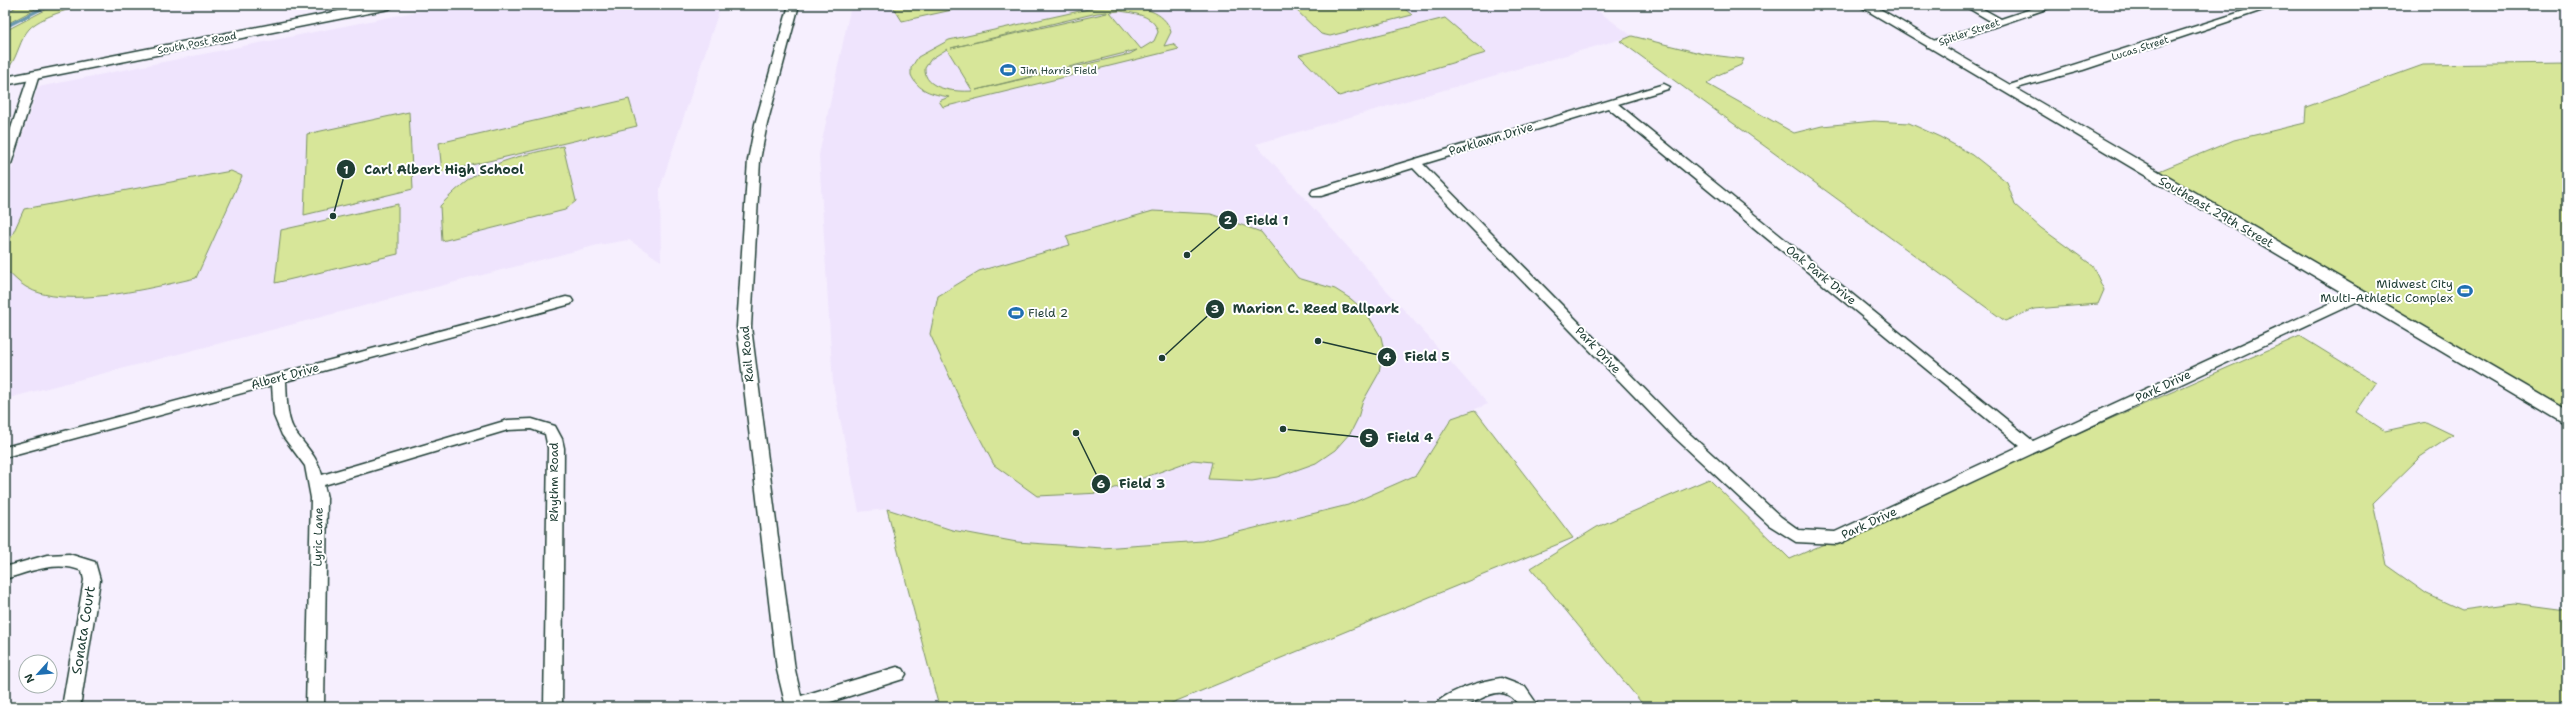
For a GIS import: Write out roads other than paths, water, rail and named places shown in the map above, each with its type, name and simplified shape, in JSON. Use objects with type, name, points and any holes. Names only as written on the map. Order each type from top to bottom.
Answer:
[{"type":"main road","name":"South Post Road","points":[[5,81],[389,5]]},
{"type":"main road","name":"Southeast 29th Street","points":[[1864,5],[2567,419]]},
{"type":"street","name":"Rail Road","points":[[794,5],[761,124],[754,160],[744,327],[786,670],[794,706],[897,674]]},
{"type":"street","points":[[1968,5],[1998,21]]},
{"type":"street","name":"Spitler Street","points":[[1931,45],[1998,21],[2053,5]]},
{"type":"street","name":"Lucas Street","points":[[2006,88],[2079,68],[2273,5]]},
{"type":"street","points":[[5,164],[34,75]]},
{"type":"street","name":"Parklawn Drive","points":[[1318,193],[1414,162],[1664,87]]},
{"type":"street","name":"Oak Park Drive","points":[[1610,104],[2030,447]]},
{"type":"street","name":"Park Drive","points":[[1414,162],[1675,429],[1776,521],[1796,536],[1837,538],[2030,447],[2358,296]]},
{"type":"street","name":"Albert Drive","points":[[5,452],[566,300]]},
{"type":"street","name":"Lyric Lane","points":[[279,378],[281,416],[287,431],[312,466],[319,498],[315,707]]},
{"type":"street","name":"Rhythm Road","points":[[316,482],[508,425],[532,424],[550,430],[555,439],[556,448],[553,707]]},
{"type":"street","name":"Sonata Court","points":[[5,573],[62,559],[77,561],[89,567],[92,580],[71,707]]},
{"type":"street","points":[[1443,707],[1484,688],[1503,685],[1518,692],[1530,707]]},
{"type":"waterway","points":[[5,27],[49,5]]},
{"type":"place","name":"Jim Harris Field","points":[[1008,70]]},
{"type":"place","name":"Carl Albert High School","points":[[333,216]]},
{"type":"place","name":"Field 1","points":[[1187,255]]},
{"type":"place","name":"Midwest City Multi-Athletic Complex","points":[[2465,291]]},
{"type":"place","name":"Field 2","points":[[1016,313]]},
{"type":"place","name":"Field 5","points":[[1318,341]]},
{"type":"place","name":"Marion C. Reed Ballpark","points":[[1162,358]]},
{"type":"place","name":"Field 4","points":[[1283,429]]},
{"type":"place","name":"Field 3","points":[[1076,433]]}]
